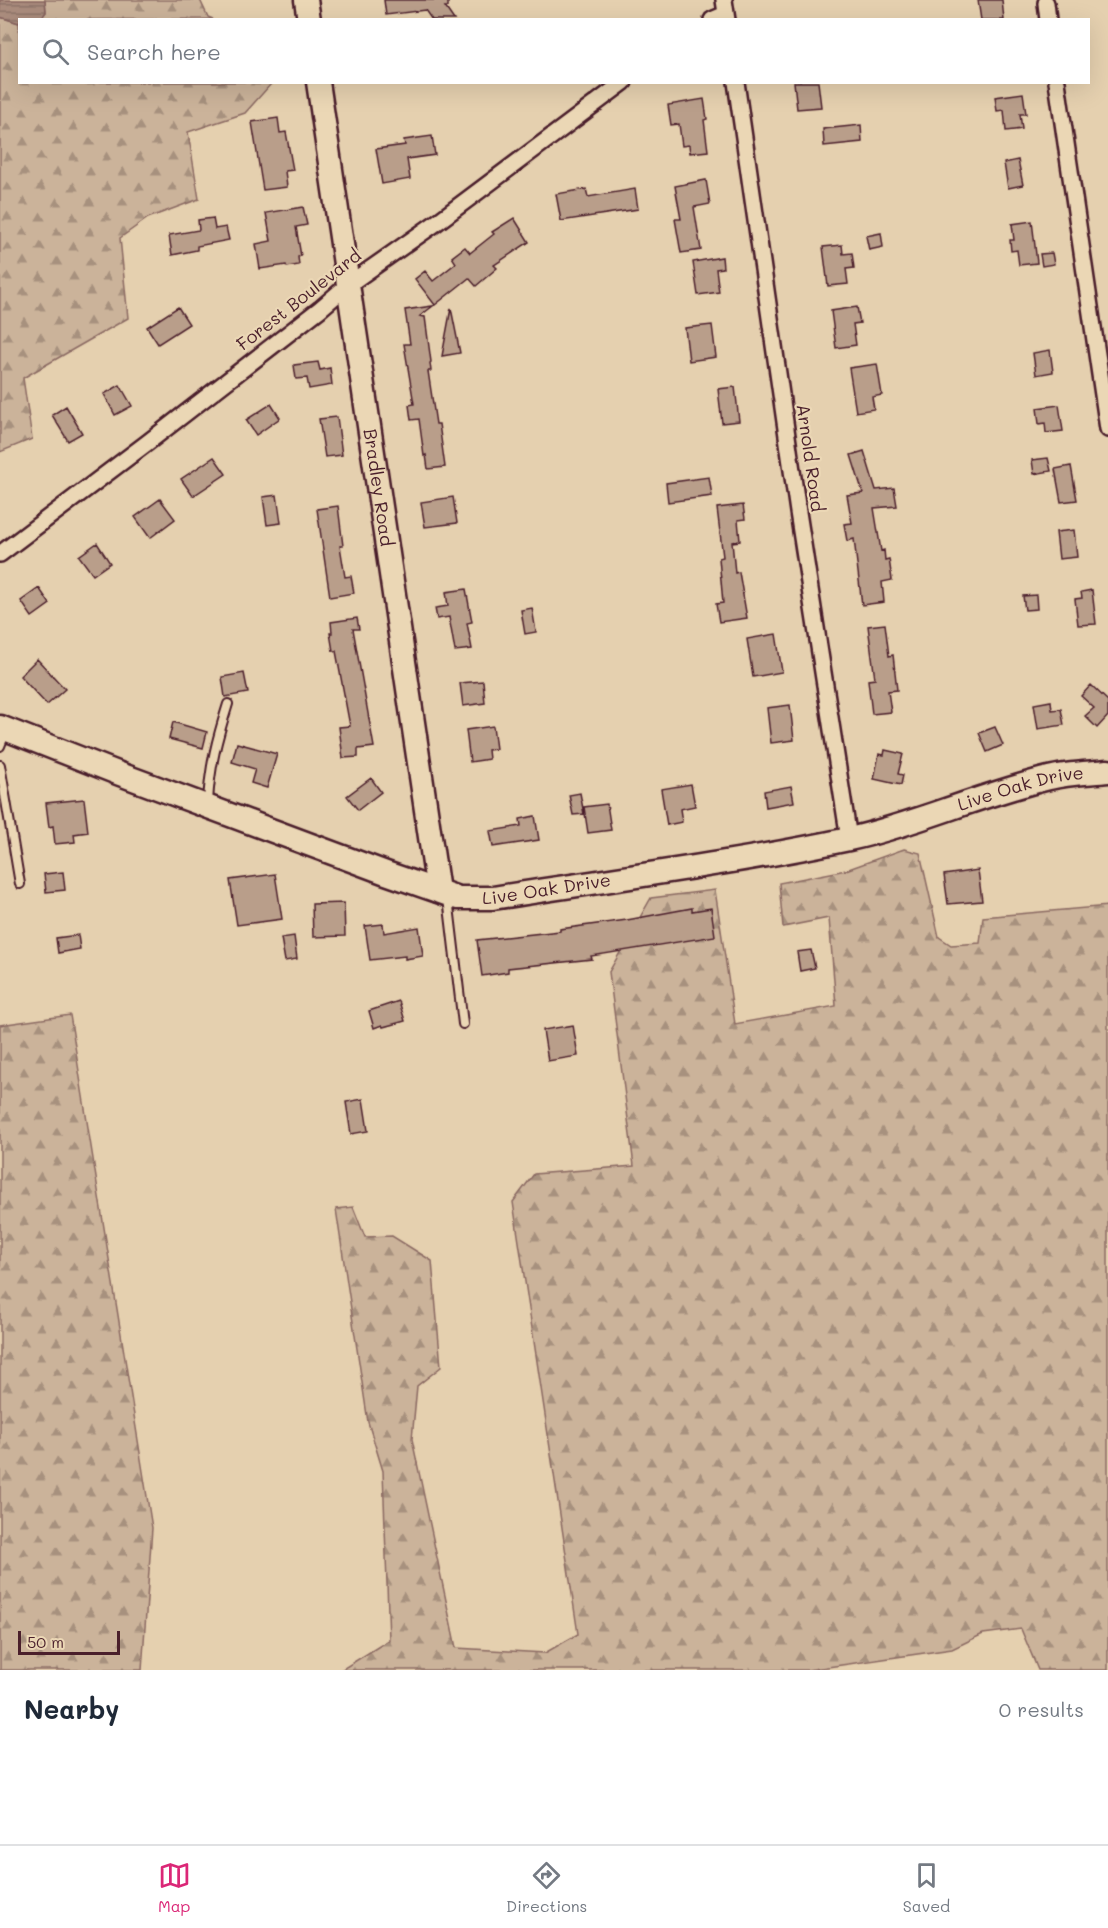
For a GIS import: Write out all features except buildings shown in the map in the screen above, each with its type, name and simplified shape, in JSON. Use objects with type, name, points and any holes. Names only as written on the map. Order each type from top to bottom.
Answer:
[{"type":"main road","points":[[306,0],[309,18]]},
{"type":"main road","name":"Bradley Road","points":[[318,84],[349,284],[357,355],[443,892]]},
{"type":"main road","name":"Live Oak Drive","points":[[2,734],[459,898],[493,898],[849,839],[898,827],[989,795],[1051,777],[1108,771]]},
{"type":"street","points":[[1046,3],[1048,18]]},
{"type":"street","name":"Forest Boulevard","points":[[0,554],[147,443],[349,284],[436,223],[621,84]]},
{"type":"street","name":"Arnold Road","points":[[736,84],[794,489],[849,839]]},
{"type":"street","points":[[1058,84],[1108,429]]},
{"type":"lane","points":[[208,807],[210,768],[228,704]]},
{"type":"lane","points":[[0,765],[20,884]]},
{"type":"lane","points":[[443,892],[463,1024]]},
{"type":"green space","points":[[45,0],[200,0],[210,18],[42,18],[46,12]]},
{"type":"green space","points":[[0,17],[18,23],[18,84],[271,84],[245,113],[188,132],[199,199],[148,218],[120,238],[128,318],[23,378],[32,439],[0,452]]},
{"type":"green space","points":[[904,849],[920,853],[939,937],[951,945],[980,943],[983,917],[1108,906],[1108,1670],[1038,1670],[1021,1629],[983,1634],[952,1649],[807,1670],[341,1670],[389,1640],[383,1471],[368,1422],[336,1209],[353,1207],[365,1237],[392,1236],[432,1261],[441,1367],[417,1386],[412,1439],[456,1648],[545,1653],[578,1634],[513,1202],[534,1174],[634,1166],[609,972],[651,898],[715,890],[735,1024],[836,1006],[829,918],[783,927],[779,883],[846,870]]},
{"type":"green space","points":[[70,1015],[152,1528],[142,1670],[0,1670],[0,1025]]},
{"type":"shaded area","points":[[0,0],[45,0],[46,12],[41,18],[18,18],[18,23],[0,17]]}]
